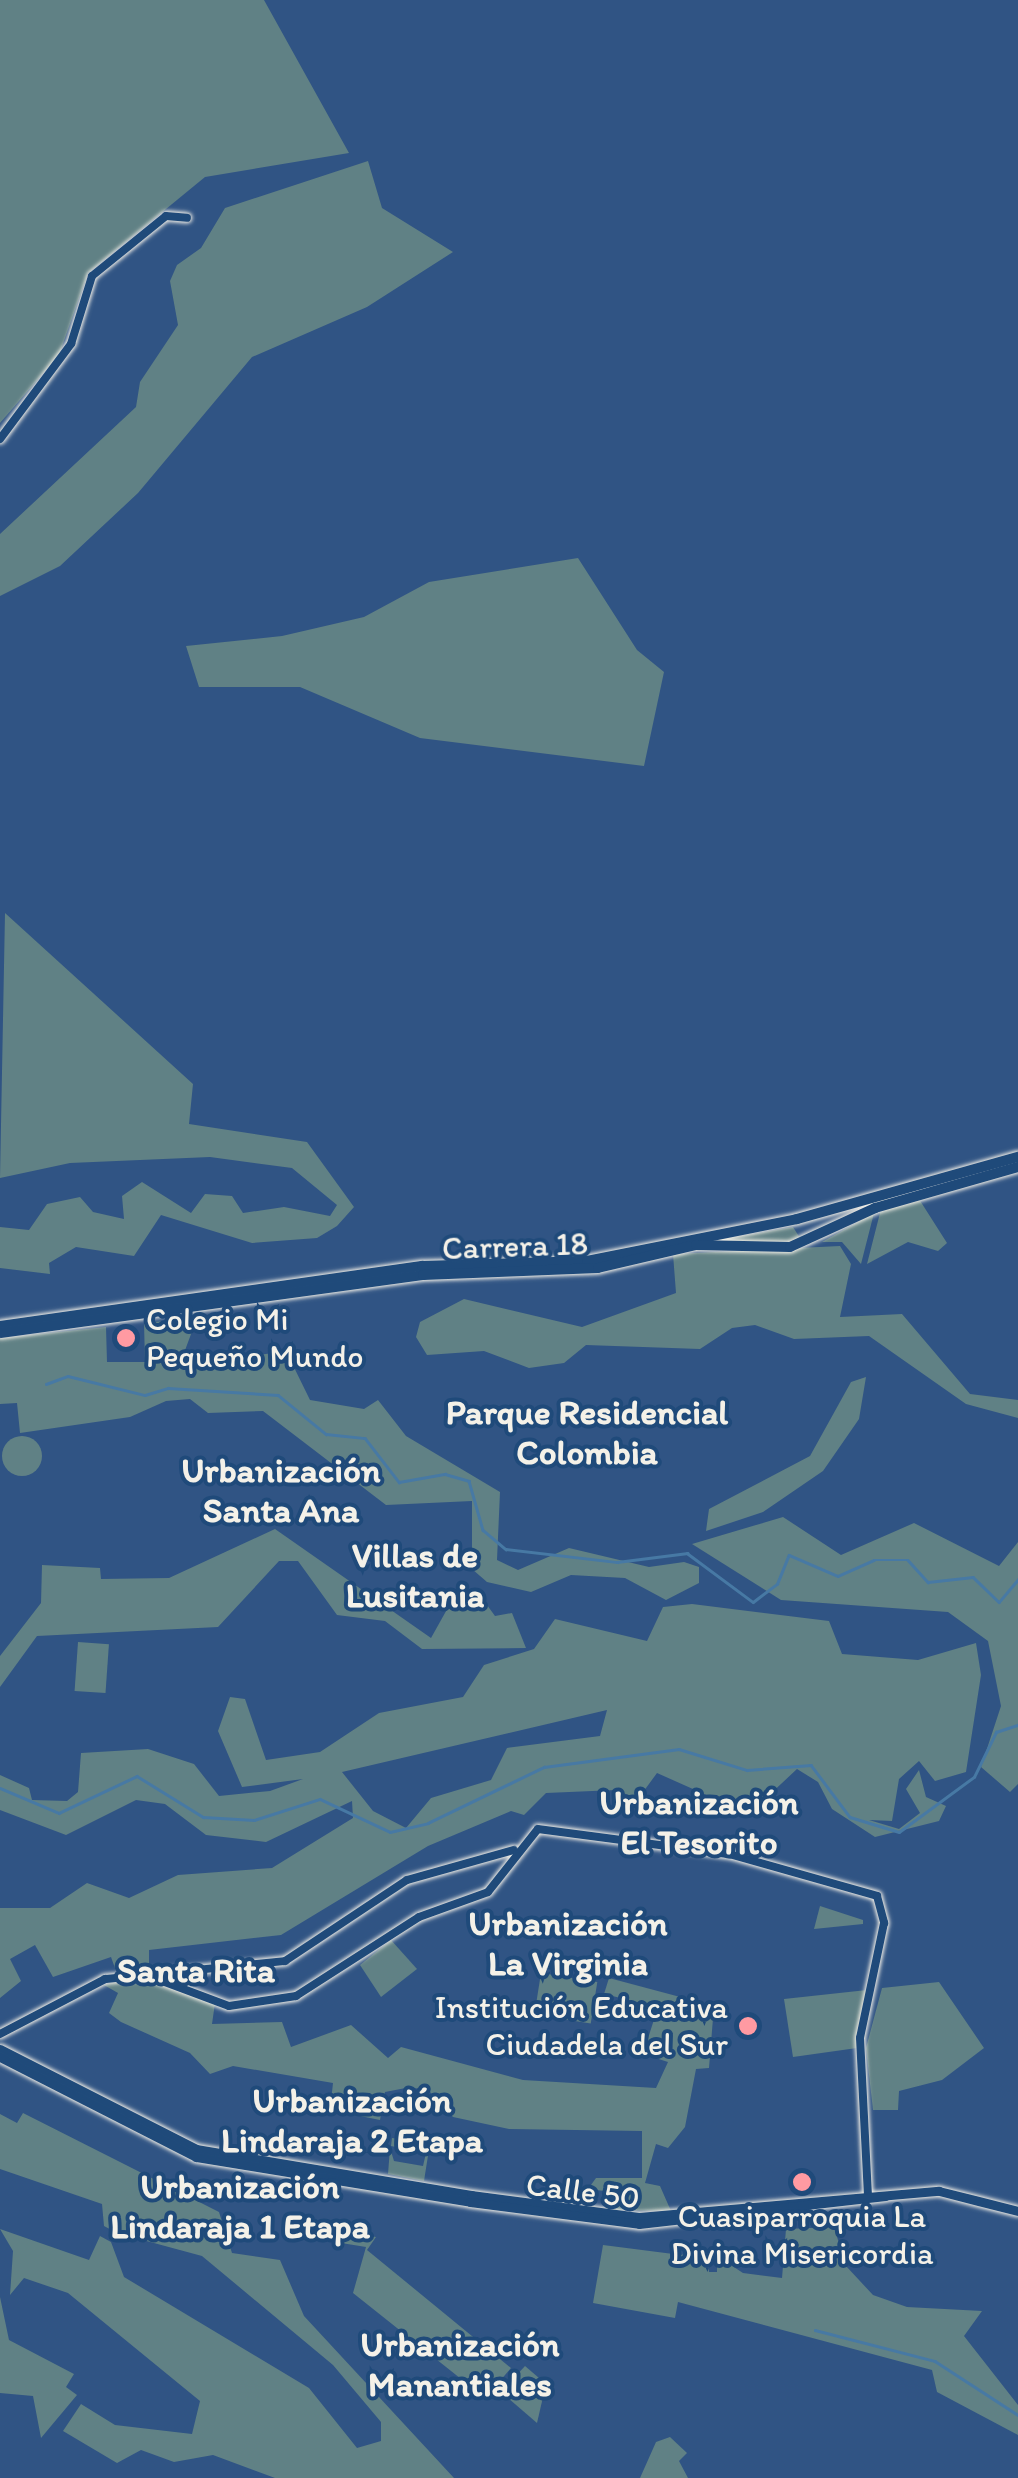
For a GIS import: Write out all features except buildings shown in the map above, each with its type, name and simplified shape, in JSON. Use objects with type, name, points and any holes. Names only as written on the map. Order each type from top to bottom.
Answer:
[{"type":"main road","name":"Carrera 18","points":[[0,1330],[422,1266],[587,1260],[784,1222],[1018,1157]]},
{"type":"main road","name":"Carrera 18","points":[[0,1330],[423,1275],[598,1268],[696,1245],[798,1245],[881,1206],[1018,1167]]},
{"type":"main road","points":[[784,1222],[803,1230],[798,1245]]},
{"type":"main road","name":"Calle 50","points":[[0,2049],[168,2140],[295,2166],[639,2217],[885,2196]]},
{"type":"main road","name":"Calle 50","points":[[0,2057],[196,2156],[470,2202],[639,2224],[954,2192],[1018,2211]]},
{"type":"street","points":[[0,439],[71,344],[92,276],[166,216],[187,218]]},
{"type":"street","points":[[138,1972],[229,2006],[296,1996],[419,1917],[488,1892],[514,1850],[538,1828],[704,1850],[885,1903],[860,2038],[868,2196]]},
{"type":"street","points":[[0,2034],[70,1992],[138,1972],[284,1961],[407,1880],[514,1850]]},
{"type":"green space","points":[[0,0],[264,0],[349,153],[205,177],[88,273],[59,355],[0,423]]},
{"type":"green space","points":[[368,161],[382,208],[453,252],[367,307],[252,357],[138,493],[60,566],[0,596],[0,534],[136,407],[140,382],[178,325],[170,281],[177,265],[201,248],[225,208]]},
{"type":"green space","points":[[578,558],[637,650],[664,672],[644,766],[420,738],[300,687],[199,687],[186,646],[282,636],[364,617],[429,582]]},
{"type":"green space","points":[[5,913],[193,1084],[189,1124],[307,1142],[354,1207],[337,1226],[317,1238],[252,1243],[161,1215],[134,1256],[76,1247],[49,1263],[50,1274],[0,1268],[0,1227],[29,1230],[47,1204],[80,1197],[93,1212],[124,1219],[122,1196],[142,1182],[191,1213],[205,1194],[232,1196],[243,1213],[284,1207],[330,1216],[337,1205],[292,1168],[210,1157],[70,1163],[0,1178]]},
{"type":"green space","points":[[919,1199],[947,1243],[938,1251],[908,1242],[867,1264],[881,1209]]},
{"type":"green space","points":[[874,1213],[861,1264],[842,1242],[822,1242]]},
{"type":"green space","points":[[793,1227],[800,1238],[789,1243],[711,1241]]},
{"type":"green space","points":[[840,1246],[851,1264],[840,1317],[902,1314],[970,1394],[1018,1400],[1018,1418],[966,1404],[869,1336],[794,1339],[755,1325],[732,1328],[700,1349],[586,1345],[564,1363],[529,1368],[484,1351],[427,1355],[416,1337],[420,1322],[464,1299],[582,1327],[676,1293],[673,1254]]},
{"type":"green space","points":[[197,1318],[184,1353],[207,1363],[286,1351],[310,1400],[364,1409],[378,1400],[406,1436],[500,1492],[497,1560],[518,1570],[569,1548],[649,1567],[684,1562],[699,1567],[699,1583],[666,1600],[625,1578],[571,1575],[531,1592],[487,1582],[472,1569],[472,1501],[386,1505],[263,1411],[208,1413],[190,1399],[166,1401],[130,1417],[20,1433],[17,1403],[0,1404],[0,1338],[106,1327],[107,1362],[145,1362],[144,1323]]},
{"type":"green space","points":[[866,1377],[859,1419],[823,1471],[763,1512],[706,1531],[709,1509],[810,1456],[851,1382]]},
{"type":"green space","points":[[22,1436],[36,1442],[42,1456],[36,1470],[22,1476],[8,1470],[2,1456],[8,1442]]},
{"type":"green space","points":[[783,1517],[841,1555],[914,1523],[999,1566],[1018,1542],[1018,1784],[1010,1792],[981,1767],[1001,1706],[988,1641],[948,1612],[781,1600],[692,1544]]},
{"type":"green space","points":[[275,1529],[431,1638],[450,1604],[487,1605],[495,1616],[512,1613],[526,1648],[422,1649],[385,1621],[337,1615],[298,1561],[279,1561],[218,1627],[37,1636],[0,1687],[0,1656],[41,1603],[42,1565],[100,1568],[101,1579],[169,1578]]},
{"type":"green space","points":[[692,1604],[829,1621],[842,1654],[918,1660],[976,1643],[981,1675],[966,1772],[935,1781],[919,1761],[899,1779],[892,1821],[869,1820],[899,1829],[920,1813],[906,1789],[919,1770],[926,1797],[946,1806],[939,1821],[875,1837],[832,1809],[818,1782],[797,1769],[749,1814],[657,1773],[638,1799],[616,1790],[546,1793],[524,1815],[511,1811],[428,1846],[281,1935],[149,1950],[149,1967],[116,1971],[111,1957],[53,1977],[35,1945],[10,1959],[21,1981],[0,1998],[0,1908],[50,1908],[87,1883],[129,1898],[178,1875],[272,1868],[353,1818],[352,1801],[266,1842],[206,1835],[165,1804],[136,1800],[66,1835],[0,1810],[0,1775],[29,1788],[32,1800],[67,1801],[78,1792],[81,1753],[148,1749],[194,1764],[219,1796],[270,1791],[303,1779],[242,1787],[218,1731],[230,1697],[245,1699],[266,1760],[320,1752],[379,1713],[463,1697],[484,1665],[534,1649],[555,1619],[647,1641],[663,1607]],"holes":[[[607,1710],[600,1736],[507,1748],[491,1780],[431,1798],[406,1828],[373,1811],[342,1772]]]},
{"type":"green space","points":[[78,1642],[109,1644],[106,1693],[75,1691]]},
{"type":"green space","points":[[820,1906],[863,1920],[863,1924],[814,1929]]},
{"type":"green space","points":[[391,1940],[417,1969],[381,1997],[360,1965]]},
{"type":"green space","points":[[541,1973],[597,1982],[591,2023],[534,2014]]},
{"type":"green space","points":[[135,1977],[215,2003],[212,2024],[282,2022],[291,2047],[351,2025],[388,2058],[401,2047],[523,2080],[656,2088],[668,2062],[643,2054],[658,2007],[604,1994],[609,1978],[714,2006],[709,2068],[696,2069],[685,2127],[668,2148],[656,2144],[645,2183],[660,2186],[671,2211],[610,2210],[613,2192],[588,2189],[596,2178],[642,2178],[642,2131],[509,2129],[453,2117],[430,2092],[411,2087],[385,2092],[380,2120],[330,2110],[333,2083],[233,2066],[210,2074],[190,2053],[109,2013],[118,1993],[104,1985]]},
{"type":"green space","points":[[939,1982],[984,2048],[942,2080],[899,2091],[898,2110],[873,2110],[866,2048],[882,1988]]},
{"type":"green space","points":[[867,1990],[857,2048],[793,2057],[784,1999]]},
{"type":"green space","points":[[23,2113],[219,2212],[232,2253],[280,2260],[304,2316],[454,2478],[275,2478],[213,2455],[174,2462],[141,2450],[117,2463],[63,2431],[81,2404],[115,2425],[192,2434],[200,2401],[68,2293],[24,2278],[10,2295],[13,2251],[0,2229],[89,2260],[100,2236],[111,2242],[124,2277],[309,2388],[357,2448],[381,2441],[381,2422],[333,2365],[202,2256],[117,2233],[104,2226],[102,2204],[0,2169],[0,2114],[17,2123]]},
{"type":"green space","points":[[392,2138],[430,2143],[424,2181],[388,2174],[390,2148],[394,2161],[423,2166],[426,2153],[391,2146]]},
{"type":"green space","points":[[834,2227],[846,2266],[873,2295],[907,2307],[982,2311],[964,2336],[1018,2405],[1018,2435],[937,2392],[932,2370],[678,2302],[675,2318],[593,2303],[603,2245],[681,2255],[707,2248],[709,2272],[717,2272],[717,2256],[743,2273],[782,2278],[786,2229]]},
{"type":"green space","points":[[337,2230],[376,2237],[367,2250],[511,2368],[485,2398],[353,2293],[366,2247],[335,2242]]},
{"type":"green space","points":[[0,2297],[9,2340],[74,2374],[66,2387],[77,2395],[41,2438],[33,2396],[0,2393]]},
{"type":"green space","points":[[525,2366],[546,2384],[537,2423],[501,2392]]},
{"type":"green space","points":[[670,2437],[687,2453],[679,2461],[688,2478],[640,2478],[656,2442]]},
{"type":"waterway","points":[[46,1384],[68,1376],[145,1395],[168,1388],[278,1395],[326,1434],[365,1438],[399,1482],[445,1474],[469,1481],[483,1530],[506,1549],[617,1562],[687,1553],[753,1602],[777,1584],[789,1555],[838,1576],[874,1560],[908,1560],[928,1582],[973,1577],[999,1602],[1018,1579]]},
{"type":"waterway","points":[[0,1788],[59,1813],[137,1776],[203,1817],[254,1820],[320,1799],[390,1832],[428,1823],[544,1767],[679,1749],[747,1770],[811,1765],[850,1817],[899,1832],[974,1777],[996,1732],[1018,1725]]},
{"type":"waterway","points":[[815,2330],[935,2361],[1018,2415]]},
{"type":"place","name":"Colegio Mi Pequeño Mundo","points":[[126,1338]]},
{"type":"place","name":"Institución Educativa Ciudadela del Sur","points":[[748,2026]]},
{"type":"place","name":"Cuasiparroquia La Divina Misericordia","points":[[802,2182]]},
{"type":"district","name":"Parque Residencial Colombia","points":[[587,1432]]},
{"type":"district","name":"Urbanización Santa Ana","points":[[281,1490]]},
{"type":"district","name":"Villas de Lusitania","points":[[415,1575]]},
{"type":"district","name":"Urbanización El Tesorito","points":[[699,1822]]},
{"type":"district","name":"Urbanización La Virginia","points":[[568,1943]]},
{"type":"district","name":"Santa Rita","points":[[196,1970]]},
{"type":"district","name":"Urbanización Lindaraja 2 Etapa","points":[[352,2120]]},
{"type":"district","name":"Urbanización Lindaraja 1 Etapa","points":[[240,2206]]},
{"type":"district","name":"Urbanización Manantiales","points":[[460,2364]]}]
